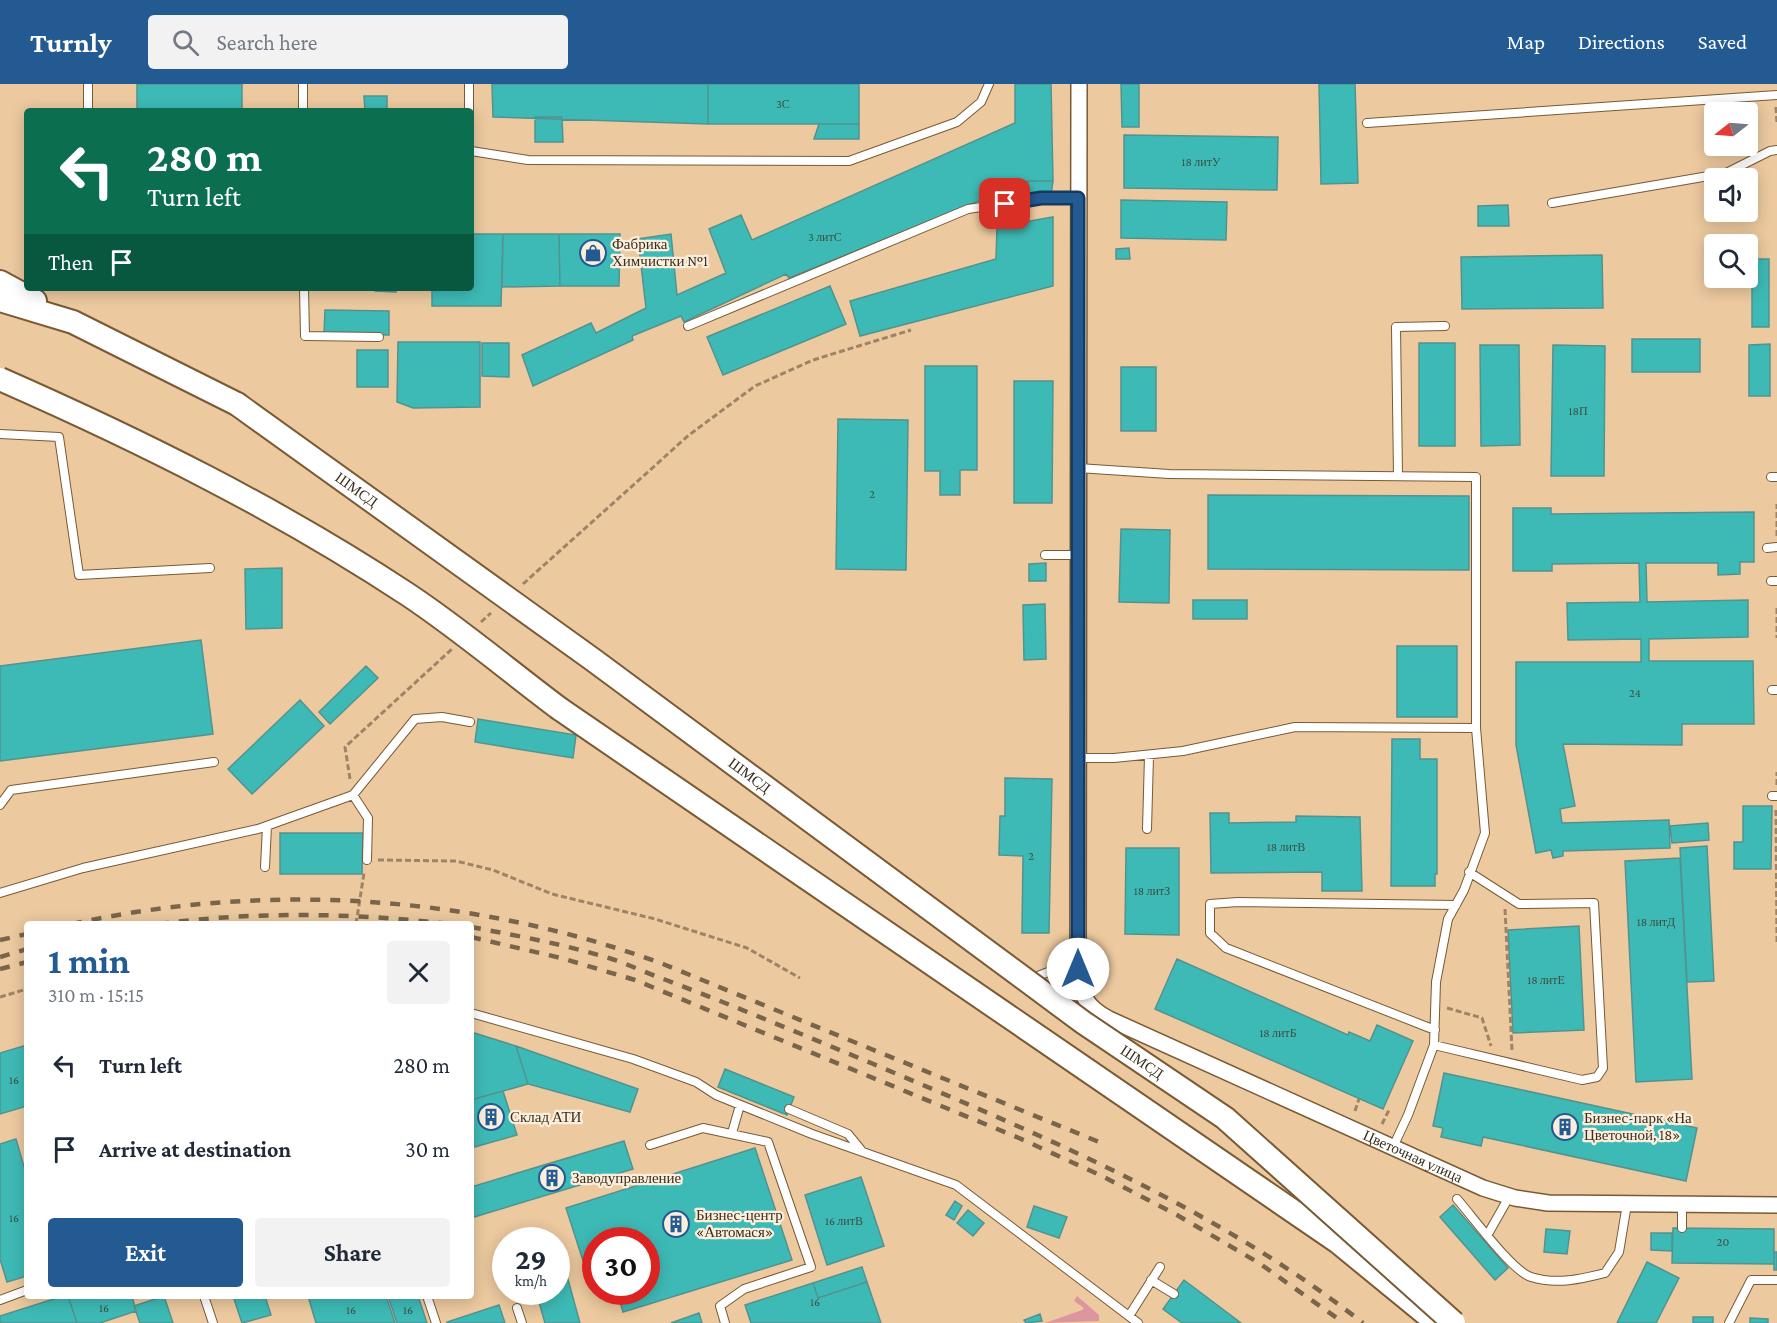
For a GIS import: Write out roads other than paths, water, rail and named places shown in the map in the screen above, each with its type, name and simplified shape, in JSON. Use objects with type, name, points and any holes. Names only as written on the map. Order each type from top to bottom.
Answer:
[{"type":"main road","points":[[0,282],[73,322]]},
{"type":"main road","name":"ШМСД","points":[[0,300],[73,322],[237,404],[592,659],[1084,1023],[1225,1118],[1454,1323]]},
{"type":"main road","points":[[0,380],[104,424],[208,476],[310,533],[409,595],[560,709],[1338,1242],[1437,1323]]},
{"type":"street","points":[[1078,969],[1079,84]]},
{"type":"street","name":"Цветочная улица","points":[[1078,969],[1082,994],[1090,1007],[1109,1019],[1483,1188],[1509,1197],[1548,1203],[1777,1205]]},
{"type":"lane","points":[[88,84],[88,108]]},
{"type":"lane","points":[[303,84],[303,108]]},
{"type":"lane","points":[[469,84],[469,108]]},
{"type":"lane","points":[[474,151],[528,160],[849,162],[957,122],[981,102],[989,84]]},
{"type":"lane","points":[[1367,123],[1777,95]]},
{"type":"lane","points":[[1552,203],[1726,173],[1770,151],[1777,150]]},
{"type":"lane","points":[[688,326],[968,209],[1041,198],[1078,198]]},
{"type":"lane","points":[[304,291],[305,336],[379,337]]},
{"type":"lane","points":[[1398,476],[1396,327],[1445,326]]},
{"type":"lane","points":[[0,434],[59,437],[79,575],[210,568]]},
{"type":"lane","points":[[1077,468],[1168,474],[1476,477],[1476,728],[1485,833],[1456,905],[1448,919],[1436,982],[1434,1045],[1408,1115],[1393,1147]]},
{"type":"lane","points":[[1767,548],[1777,547]]},
{"type":"lane","points":[[1045,555],[1077,555]]},
{"type":"lane","points":[[0,893],[83,868],[211,841],[267,826],[353,795],[416,719],[442,717],[470,722]]},
{"type":"lane","points":[[1078,758],[1149,756],[1295,728],[1476,728]]},
{"type":"lane","points":[[1147,829],[1149,756]]},
{"type":"lane","points":[[0,806],[11,790],[214,762]]},
{"type":"lane","points":[[353,795],[368,818],[367,860]]},
{"type":"lane","points":[[266,867],[267,826]]},
{"type":"lane","points":[[1434,1045],[1582,1080],[1597,1077],[1603,1068],[1594,903],[1519,904],[1469,872]]},
{"type":"lane","points":[[1435,1030],[1226,948],[1210,933],[1210,904],[1238,902],[1456,905]]},
{"type":"lane","points":[[1038,976],[1056,969],[1078,969]]},
{"type":"lane","points":[[474,1014],[633,1059],[696,1082],[716,1095],[740,1105],[942,1179],[970,1192],[1138,1323]]},
{"type":"lane","points":[[732,1133],[740,1105]]},
{"type":"lane","points":[[789,1109],[848,1134],[862,1151]]},
{"type":"lane","points":[[650,1145],[703,1128],[768,1142],[811,1267],[744,1289],[720,1306],[725,1323]]},
{"type":"lane","points":[[1488,1234],[1509,1197]]},
{"type":"lane","points":[[1457,1199],[1513,1264],[1531,1277],[1575,1281],[1605,1273],[1619,1252],[1627,1203]]},
{"type":"lane","points":[[1682,1204],[1682,1228]]},
{"type":"lane","points":[[1129,1316],[1160,1267]]},
{"type":"lane","points":[[1151,1280],[1174,1294]]},
{"type":"lane","points":[[1729,1323],[1751,1280],[1777,1280]]},
{"type":"lane","points":[[0,1300],[24,1291]]},
{"type":"lane","points":[[205,1299],[213,1323]]},
{"type":"lane","points":[[428,1299],[436,1323]]},
{"type":"lane","points":[[517,1308],[522,1323]]},
{"type":"railway","points":[[89,921],[221,902],[296,900],[371,902],[446,910],[519,923],[592,941],[663,964],[1104,1144]]},
{"type":"railway","points":[[186,921],[268,915],[341,916],[423,921]]},
{"type":"railway","points":[[474,928],[561,945],[615,960],[718,1000],[1000,1118],[1188,1209],[1248,1244],[1363,1323]]},
{"type":"railway","points":[[0,940],[24,935]]},
{"type":"railway","points":[[474,938],[561,958],[635,980],[1019,1138],[1102,1176],[1177,1215],[1259,1263],[1344,1323]]},
{"type":"railway","points":[[0,957],[24,950]]},
{"type":"railway","points":[[0,969],[24,963]]},
{"type":"place","name":"Фабрика Химчистки №1","points":[[593,253]]},
{"type":"place","name":"Склад АТИ","points":[[491,1117]]},
{"type":"place","name":"Бизнес-парк «На Цветочной, 18»","points":[[1565,1127]]},
{"type":"place","name":"Заводуправление","points":[[552,1178]]},
{"type":"place","name":"Бизнес-центр «Автомася»","points":[[676,1224]]}]
